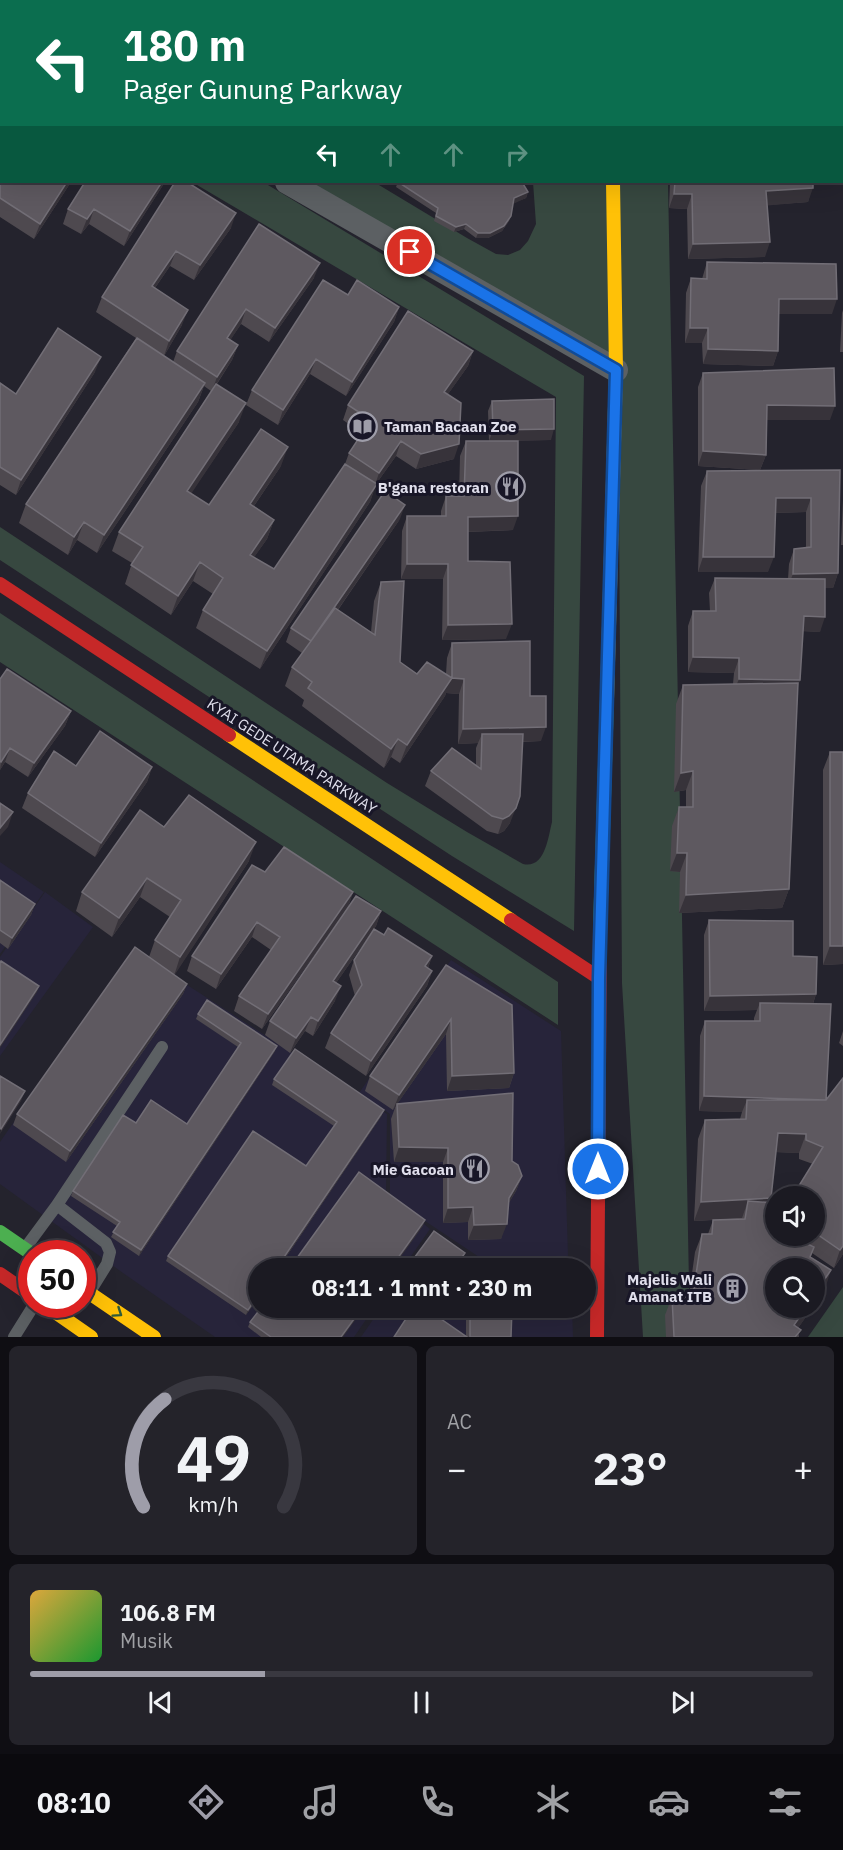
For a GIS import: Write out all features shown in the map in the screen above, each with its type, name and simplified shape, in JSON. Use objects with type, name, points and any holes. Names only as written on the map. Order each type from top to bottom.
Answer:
[{"type":"main road","points":[[597,1337],[599,978],[616,370],[614,183]]},
{"type":"main road","name":"KYAI GEDE UTAMA PARKWAY","points":[[0,584],[599,978]]},
{"type":"main road","points":[[0,1232],[18,1245]]},
{"type":"main road","points":[[1,1277],[18,1287]]},
{"type":"main road","points":[[96,1298],[154,1337]]},
{"type":"main road","points":[[64,1318],[91,1337]]},
{"type":"street","points":[[289,183],[616,370]]},
{"type":"lane","points":[[35,1240],[162,1047]]},
{"type":"lane","points":[[57,1205],[106,1243],[110,1252],[103,1272],[96,1280]]},
{"type":"lane","points":[[14,1337],[26,1318]]},
{"type":"shaded area","points":[[0,862],[44,892],[0,954]]},
{"type":"shaded area","points":[[45,892],[93,927],[0,1056],[0,957]]},
{"type":"shaded area","points":[[133,950],[387,1114],[386,1194],[390,1196],[390,1114],[359,1093],[451,960],[561,1031],[568,1256],[479,1257],[401,1205],[430,1229],[410,1258],[248,1258],[248,1318],[367,1318],[354,1337],[215,1337],[96,1253],[96,1240],[77,1240],[0,1184],[0,1142]]},
{"type":"shaded area","points":[[430,1235],[464,1258],[414,1258]]},
{"type":"shaded area","points":[[374,1318],[572,1318],[573,1337],[361,1337]]},
{"type":"green space","points":[[194,183],[265,183],[584,376],[574,931],[452,856],[0,560],[0,527],[387,783],[523,864],[530,864],[541,857],[547,844],[552,822],[556,397]]},
{"type":"green space","points":[[302,183],[376,183],[496,254],[508,255],[520,250],[528,241],[536,224],[533,183],[608,183],[613,367]]},
{"type":"green space","points":[[617,183],[668,183],[690,1337],[643,1337],[622,983]]},
{"type":"green space","points":[[0,613],[558,982],[558,1025],[0,662]]},
{"type":"green space","points":[[843,1287],[843,1337],[808,1337],[821,1318],[825,1318],[825,1313]]},
{"type":"building","points":[[0,183],[66,183],[40,224],[0,198]]},
{"type":"building","points":[[84,183],[161,183],[130,231],[94,209],[87,219],[68,209]]},
{"type":"building","points":[[174,183],[189,183],[236,213],[200,265],[176,251],[152,286],[188,310],[169,341],[102,297]]},
{"type":"building","points":[[400,183],[523,183],[528,192],[514,198],[511,216],[504,226],[490,233],[478,233],[466,224],[456,227],[436,216],[438,208]]},
{"type":"building","points":[[675,183],[813,183],[813,188],[766,191],[770,242],[693,244],[692,194],[674,194]]},
{"type":"building","points":[[259,224],[320,263],[275,328],[246,309],[227,338],[238,345],[217,377],[177,351]]},
{"type":"building","points":[[707,262],[836,264],[837,299],[779,299],[778,351],[708,349],[708,328],[690,328],[691,278],[707,279]]},
{"type":"building","points":[[323,280],[348,295],[357,280],[399,307],[352,382],[316,359],[283,410],[252,390]]},
{"type":"building","points":[[408,311],[473,351],[444,392],[461,403],[459,444],[421,454],[401,441],[379,473],[349,453],[371,420],[348,405]]},
{"type":"building","points":[[58,328],[101,357],[21,480],[0,467],[0,383],[16,394]]},
{"type":"building","points":[[137,338],[205,383],[104,535],[84,522],[74,537],[26,504]]},
{"type":"building","points":[[834,368],[835,406],[767,405],[766,455],[703,451],[703,373]]},
{"type":"building","points":[[216,384],[246,403],[187,491],[209,505],[261,429],[288,447],[250,504],[274,520],[250,555],[274,569],[345,464],[377,484],[267,651],[203,610],[223,578],[200,562],[178,596],[131,565],[143,547],[119,532]]},
{"type":"building","points":[[554,399],[554,429],[493,430],[492,401]]},
{"type":"building","points":[[466,441],[518,441],[518,516],[468,517],[468,561],[510,562],[512,624],[448,625],[448,564],[407,564],[407,516],[446,516],[446,496],[464,496]]},
{"type":"building","points":[[840,470],[838,573],[793,574],[794,549],[811,547],[811,498],[776,498],[774,557],[703,557],[707,471]]},
{"type":"building","points":[[385,491],[405,505],[311,641],[291,628]]},
{"type":"building","points":[[715,578],[825,579],[825,617],[804,616],[800,680],[739,679],[739,658],[693,657],[693,611],[716,611]]},
{"type":"building","points":[[404,581],[400,662],[417,674],[427,662],[452,678],[407,745],[398,739],[391,749],[308,688],[312,682],[292,667],[335,608],[375,635],[381,582]]},
{"type":"building","points":[[530,641],[530,696],[546,696],[546,727],[463,729],[464,679],[452,678],[452,643]]},
{"type":"building","points":[[7,669],[71,711],[34,763],[10,748],[0,761],[0,679]]},
{"type":"building","points":[[798,683],[789,889],[686,895],[687,853],[677,853],[679,807],[693,807],[693,771],[681,773],[683,685]]},
{"type":"building","points":[[100,731],[152,767],[101,843],[28,793],[54,751],[76,766]]},
{"type":"building","points":[[482,734],[523,734],[520,796],[516,808],[503,819],[492,816],[431,771],[452,748],[481,769]]},
{"type":"building","points":[[830,752],[843,752],[843,946],[830,946]]},
{"type":"building","points":[[189,795],[256,842],[180,957],[155,940],[181,900],[147,878],[119,918],[82,892],[140,810],[164,827]]},
{"type":"building","points":[[0,803],[13,812],[0,828]]},
{"type":"building","points":[[284,847],[353,892],[268,1014],[239,996],[280,937],[257,922],[221,974],[192,956],[252,865],[265,872]]},
{"type":"building","points":[[0,880],[35,904],[12,938],[0,930]]},
{"type":"building","points":[[356,896],[381,911],[333,981],[341,986],[318,1021],[311,1017],[296,1038],[270,1021]]},
{"type":"building","points":[[709,920],[793,921],[793,956],[817,957],[816,994],[710,996]]},
{"type":"building","points":[[388,928],[432,956],[425,966],[432,971],[371,1061],[331,1033],[362,985],[354,960],[374,929],[384,935]]},
{"type":"building","points":[[135,947],[187,984],[70,1151],[17,1114]]},
{"type":"building","points":[[1,961],[39,986],[0,1045],[0,963]]},
{"type":"building","points":[[446,965],[512,1005],[514,1073],[452,1076],[451,1019],[399,1095],[370,1076]]},
{"type":"building","points":[[207,1000],[277,1046],[141,1250],[113,1232],[120,1222],[73,1191],[123,1115],[136,1123],[151,1100],[187,1124],[241,1043],[198,1014]]},
{"type":"building","points":[[760,1003],[831,1004],[826,1100],[704,1096],[705,1021],[760,1021]]},
{"type":"building","points":[[295,1049],[384,1110],[283,1258],[248,1258],[248,1310],[168,1256],[253,1131],[306,1166],[337,1122],[274,1079]]},
{"type":"building","points":[[0,1076],[25,1091],[1,1129],[0,1128]]},
{"type":"building","points":[[843,1078],[843,1246],[840,1250],[825,1240],[825,1186],[799,1186],[823,1147],[806,1140],[806,1134],[778,1133],[772,1186],[765,1186],[765,1198],[701,1202],[705,1120],[746,1119],[747,1100],[826,1100]]},
{"type":"building","name":"Mie Gacoan","points":[[513,1093],[512,1161],[518,1165],[522,1176],[509,1198],[507,1224],[474,1225],[473,1207],[448,1208],[448,1148],[399,1147],[397,1104]]},
{"type":"building","points":[[359,1172],[425,1220],[398,1258],[297,1258]]},
{"type":"building","name":"Majelis Wali Amanat ITB","points":[[748,1201],[765,1202],[765,1246],[814,1247],[812,1258],[765,1258],[765,1318],[799,1318],[794,1325],[801,1330],[795,1337],[674,1337],[672,1297],[693,1295],[702,1234],[712,1234],[713,1220],[745,1219]]},
{"type":"building","points":[[434,1231],[465,1253],[462,1258],[414,1258]]},
{"type":"building","name":"Majelis Wali Amanat ITB","points":[[825,1266],[831,1270],[825,1279]]},
{"type":"building","points":[[253,1318],[355,1318],[341,1337],[271,1337],[250,1322]]},
{"type":"building","points":[[406,1318],[439,1318],[467,1337],[394,1337]]},
{"type":"building","points":[[470,1318],[512,1318],[511,1337],[470,1337]]},
{"type":"traffic: fast","points":[[600,930],[607,699]]},
{"type":"traffic: fast","points":[[0,1232],[18,1244]]},
{"type":"traffic: slow","points":[[607,699],[616,370],[613,183]]},
{"type":"traffic: slow","points":[[229,735],[511,920]]},
{"type":"traffic: slow","points":[[96,1298],[154,1337]]},
{"type":"traffic: slow","points":[[64,1318],[91,1337]]},
{"type":"traffic: jam","points":[[0,584],[229,735]]},
{"type":"traffic: jam","points":[[511,920],[599,978]]},
{"type":"traffic: jam","points":[[597,1337],[600,930]]},
{"type":"traffic: jam","points":[[0,1274],[18,1286]]},
{"type":"place","name":"Taman Bacaan Zoe","points":[[363,426]]},
{"type":"place","name":"B'gana restoran","points":[[510,487]]},
{"type":"place","name":"Mie Gacoan","points":[[475,1169]]},
{"type":"place","name":"Majelis Wali Amanat ITB","points":[[733,1288]]},
{"type":"route","points":[[410,252],[616,370],[599,978],[598,1169]]}]
